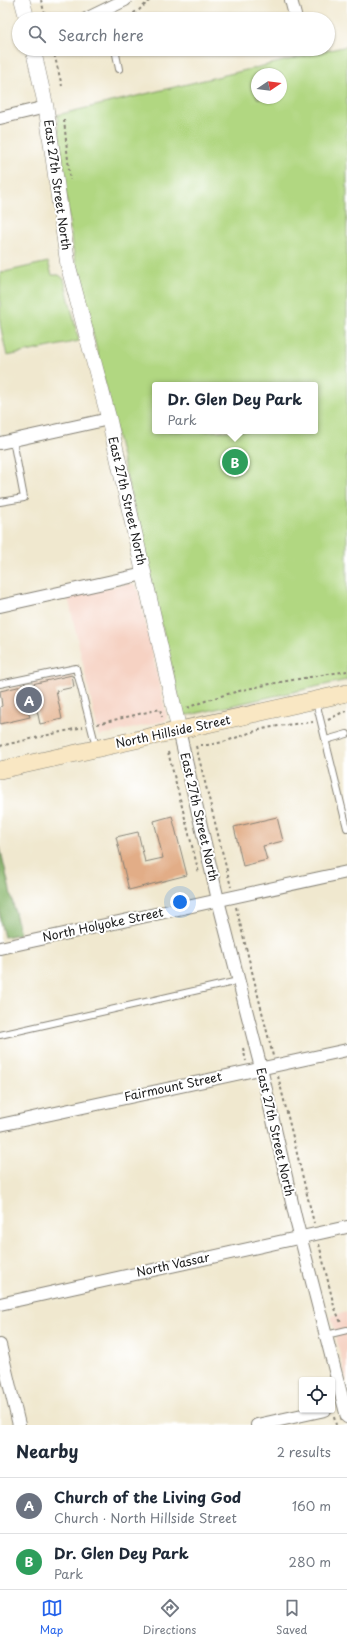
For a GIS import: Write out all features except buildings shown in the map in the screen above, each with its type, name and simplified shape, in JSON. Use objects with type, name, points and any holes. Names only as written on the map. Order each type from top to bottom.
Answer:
[{"type":"main road","name":"North Hillside Street","points":[[0,770],[347,693]]},
{"type":"street","points":[[22,0],[25,12]]},
{"type":"street","points":[[108,12],[125,0]]},
{"type":"street","points":[[291,0],[294,12]]},
{"type":"street","name":"East 27th Street North","points":[[35,56],[46,107],[68,265],[109,419],[218,900],[261,1068],[300,1237],[346,1411]]},
{"type":"street","points":[[0,118],[46,107]]},
{"type":"street","points":[[0,443],[109,419]]},
{"type":"street","points":[[0,606],[144,574]]},
{"type":"street","name":"North Holyoke Street","points":[[0,948],[347,872]]},
{"type":"street","name":"Fairmount Street","points":[[0,1125],[347,1050]]},
{"type":"street","name":"North Vassar","points":[[0,1304],[347,1227]]},
{"type":"street","points":[[0,1345],[19,1425]]},
{"type":"street","points":[[335,1409],[346,1411]]},
{"type":"street","points":[[256,1425],[311,1413]]},
{"type":"lane","points":[[116,56],[119,69]]},
{"type":"lane","points":[[0,502],[24,498],[13,440]]},
{"type":"lane","points":[[0,684],[76,668],[96,749]]},
{"type":"lane","points":[[316,700],[347,828]]},
{"type":"lane","points":[[326,740],[347,734]]},
{"type":"lane","points":[[0,1035],[238,981]]},
{"type":"lane","points":[[326,1335],[345,1330]]},
{"type":"path","points":[[42,0],[45,12]]},
{"type":"path","points":[[135,12],[150,0]]},
{"type":"path","points":[[55,56],[62,86]]},
{"type":"path","points":[[186,709],[205,701],[272,684],[347,671]]},
{"type":"path","points":[[200,746],[211,746],[263,729],[286,724],[328,720],[347,711]]},
{"type":"path","points":[[196,746],[334,1306],[345,1330]]},
{"type":"shaded area","points":[[130,583],[135,585],[138,590],[167,717],[165,721],[99,736],[68,597]]},
{"type":"shaded area","points":[[347,1312],[347,1383],[331,1316]]},
{"type":"green space","points":[[347,46],[347,680],[189,715],[184,715],[72,245],[57,115],[251,69],[251,104],[287,104],[287,68],[255,68],[305,56],[335,56],[335,49]]},
{"type":"green space","points":[[48,262],[52,275],[59,275],[64,279],[79,341],[7,356],[0,324],[0,273]]},
{"type":"green space","points":[[0,847],[20,934],[4,937],[0,920]]},
{"type":"place","name":"Dr. Glen Dey Park","points":[[235,462]]},
{"type":"place","name":"Church of the Living God","points":[[29,700]]}]
